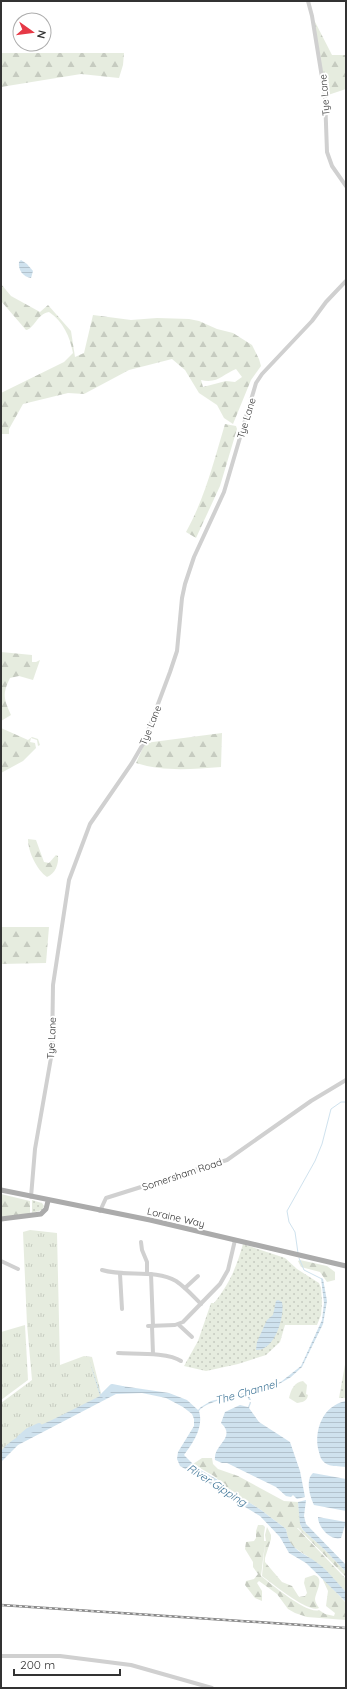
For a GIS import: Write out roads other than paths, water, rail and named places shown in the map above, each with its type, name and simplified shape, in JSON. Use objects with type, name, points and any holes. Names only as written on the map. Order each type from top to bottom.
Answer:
[{"type":"main road","name":"Loraine Way","points":[[1,1190],[48,1201],[150,1220],[346,1266]]},
{"type":"main road","points":[[1,1219],[41,1214],[46,1209],[48,1201]]},
{"type":"street","name":"Tye Lane","points":[[308,1],[312,16],[325,96],[327,152],[334,169],[346,186]]},
{"type":"street","name":"Tye Lane","points":[[31,1197],[35,1149],[52,1052],[53,985],[69,880],[90,824],[132,763],[143,744],[177,651],[180,611],[185,584],[194,557],[224,492],[256,383],[262,374],[312,321],[326,302],[346,281]]},
{"type":"street","name":"Somersham Road","points":[[100,1211],[106,1198],[227,1160],[311,1101],[346,1080]]},
{"type":"street","points":[[151,1326],[179,1325],[217,1288],[224,1278],[235,1240]]},
{"type":"street","points":[[141,1242],[149,1274],[153,1354]]},
{"type":"street","points":[[1,1262],[18,1269]]},
{"type":"street","points":[[102,1270],[120,1274],[149,1274],[169,1278],[185,1288],[201,1304]]},
{"type":"street","points":[[120,1274],[122,1309]]},
{"type":"street","points":[[185,1288],[198,1276]]},
{"type":"street","points":[[179,1325],[192,1337]]},
{"type":"street","points":[[168,1356],[170,1350]]},
{"type":"street","points":[[118,1353],[153,1354],[168,1356],[181,1361]]},
{"type":"street","points":[[1,1656],[60,1656],[131,1665],[212,1688]]},
{"type":"water","points":[[21,260],[33,271],[31,278],[23,275],[20,270],[19,262]]},
{"type":"water","points":[[321,1278],[323,1279],[327,1301],[323,1324],[302,1367],[291,1377],[273,1386],[301,1366],[322,1320],[324,1303]]},
{"type":"water","points":[[278,1300],[282,1302],[283,1308],[277,1332],[268,1345],[263,1349],[256,1350],[257,1342],[267,1320],[273,1315],[276,1301]]},
{"type":"water","points":[[89,1359],[101,1395],[110,1389],[122,1386],[169,1393],[187,1400],[198,1410],[211,1401],[272,1386],[248,1394],[251,1400],[249,1400],[246,1394],[220,1400],[202,1408],[199,1411],[199,1429],[184,1455],[197,1468],[218,1480],[231,1491],[261,1510],[286,1529],[290,1542],[294,1547],[324,1568],[346,1592],[346,1602],[306,1563],[289,1553],[280,1537],[260,1516],[180,1466],[177,1459],[178,1452],[194,1426],[194,1419],[192,1414],[183,1407],[166,1398],[142,1393],[116,1394],[18,1445],[1,1462],[1,1451],[18,1437],[100,1396]]},
{"type":"water","points":[[346,1401],[346,1467],[330,1465],[324,1462],[317,1444],[317,1436],[326,1413],[338,1403]]},
{"type":"water","points":[[250,1402],[249,1408],[259,1422],[290,1442],[300,1471],[305,1497],[297,1499],[293,1495],[291,1497],[286,1496],[276,1487],[227,1463],[222,1463],[215,1460],[215,1454],[227,1433],[221,1423],[225,1412],[240,1405],[248,1407]]},
{"type":"water","points":[[313,1473],[346,1479],[346,1511],[314,1505],[311,1498],[309,1484],[309,1480]]},
{"type":"water","points":[[306,1500],[304,1516],[306,1524],[346,1565],[346,1572],[303,1530],[300,1524],[298,1502]]},
{"type":"water","points":[[318,1517],[346,1522],[341,1538],[333,1537],[325,1532],[320,1525]]},
{"type":"waterway","name":"The Channel","points":[[298,1253],[295,1232],[289,1222],[287,1211],[315,1161],[322,1144],[331,1109],[341,1102],[346,1102]]},
{"type":"waterway","name":"The Channel","points":[[299,1258],[304,1270],[322,1279]]},
{"type":"waterway","name":"River Gipping","points":[[104,1395],[112,1387],[122,1389]]},
{"type":"waterway","name":"River Gipping","points":[[20,1438],[28,1431],[39,1426]]},
{"type":"railway","points":[[1,1605],[346,1628]]}]
